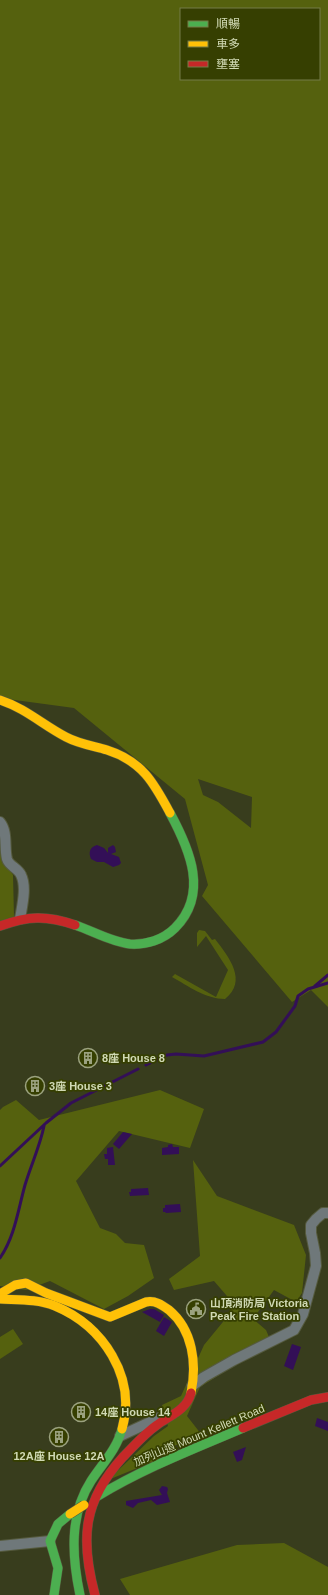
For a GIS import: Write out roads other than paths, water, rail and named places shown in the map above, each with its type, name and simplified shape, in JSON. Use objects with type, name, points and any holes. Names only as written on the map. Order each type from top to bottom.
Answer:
[{"type":"main road","points":[[0,700],[23,708],[68,737],[85,744],[117,753],[136,764],[155,786],[179,829],[187,847],[193,874],[194,890],[192,904],[183,919],[170,933],[162,938],[146,944],[123,943],[50,917],[37,916],[20,919],[0,926]]},
{"type":"main road","points":[[0,1294],[15,1285],[26,1283],[46,1294],[110,1317],[149,1301],[157,1302],[175,1314],[184,1328],[191,1345],[193,1358],[192,1386],[188,1402],[154,1427],[131,1448],[111,1472],[95,1498],[89,1518],[88,1536],[90,1569],[95,1595]]},
{"type":"main road","points":[[0,1299],[31,1301],[55,1306],[77,1317],[98,1335],[114,1357],[124,1382],[126,1391],[125,1412],[120,1436],[110,1456],[84,1492],[77,1509],[75,1562],[80,1595]]},
{"type":"main road","name":"加列山道 Mount Kellett Road","points":[[50,1541],[58,1524],[70,1514],[118,1484],[175,1457],[311,1400],[328,1397]]},
{"type":"main road","points":[[50,1541],[58,1568],[54,1595]]},
{"type":"street","points":[[0,822],[4,829],[6,857],[8,863],[21,874],[23,881],[20,919]]},
{"type":"street","points":[[192,1386],[204,1377],[234,1360],[294,1330],[303,1314],[316,1266],[311,1224],[323,1213],[328,1212]]},
{"type":"street","points":[[120,1436],[179,1409]]},
{"type":"street","points":[[0,1546],[50,1541]]},
{"type":"waterway","points":[[315,986],[328,975]]},
{"type":"waterway","points":[[146,1065],[167,1055],[176,1054],[204,1056],[263,1042],[276,1032],[295,1006],[298,996],[308,989],[328,983]]},
{"type":"waterway","points":[[0,1166],[46,1123],[71,1103],[138,1069]]},
{"type":"waterway","points":[[0,1258],[13,1232],[25,1185],[44,1126]]},
{"type":"place","name":"8座 House 8","points":[[88,1058]]},
{"type":"place","name":"3座 House 3","points":[[35,1086]]},
{"type":"place","name":"山頂消防局 Victoria Peak Fire Station","points":[[196,1309]]},
{"type":"place","name":"14座 House 14","points":[[81,1412]]},
{"type":"place","name":"12A座 House 12A","points":[[59,1437]]}]
